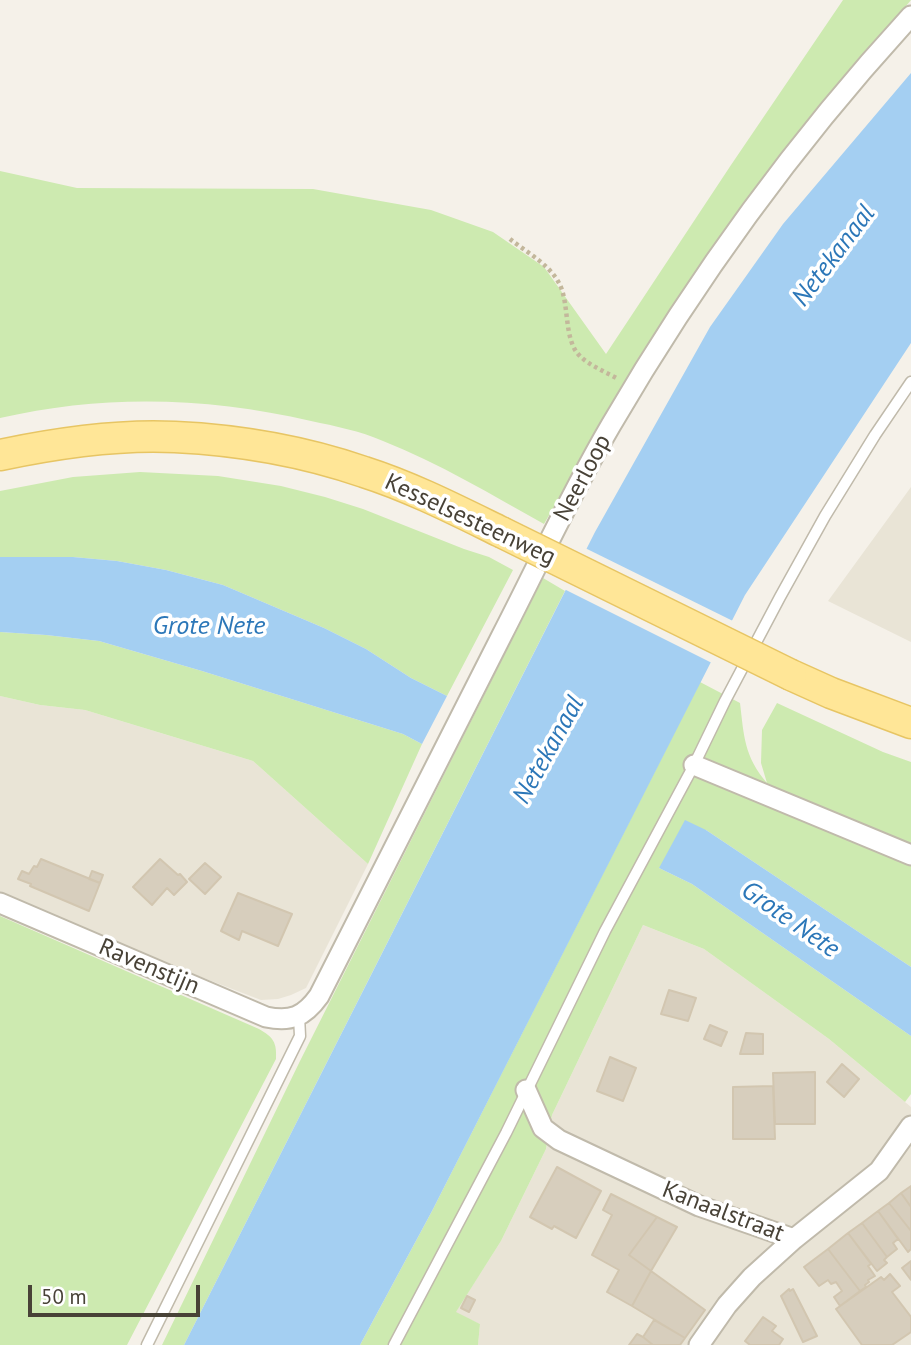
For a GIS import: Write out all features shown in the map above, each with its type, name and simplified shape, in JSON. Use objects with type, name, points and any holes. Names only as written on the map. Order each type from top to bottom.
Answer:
[{"type":"main road","name":"Kesselsesteenweg","points":[[0,455],[72,442],[174,437],[275,448],[364,471],[422,494],[831,694],[911,723]]},
{"type":"street","name":"Neerloop","points":[[299,1016],[312,1006],[319,996],[610,426],[687,303],[766,191],[890,38],[911,16]]},
{"type":"street","points":[[694,765],[911,855]]},
{"type":"street","name":"Ravenstijn","points":[[0,904],[266,1017],[277,1019],[299,1016]]},
{"type":"street","name":"Kanaalstraat","points":[[526,1090],[543,1128],[559,1140],[699,1206],[793,1239],[878,1171],[911,1126]]},
{"type":"street","points":[[699,1345],[727,1305],[752,1277],[793,1239]]},
{"type":"lane","points":[[394,1345],[506,1133],[605,931],[694,765],[767,620],[825,516],[911,382]]},
{"type":"lane","points":[[147,1345],[300,1035],[299,1016]]},
{"type":"path","points":[[510,239],[550,270],[559,282],[571,342],[578,355],[615,377]]},
{"type":"shaded area","points":[[911,487],[911,642],[828,601]]},
{"type":"shaded area","points":[[0,696],[40,705],[85,710],[253,761],[368,864],[306,988],[278,999],[261,1000],[0,900]]},
{"type":"shaded area","points":[[643,925],[704,949],[829,1039],[911,1107],[911,1345],[478,1345],[480,1324],[455,1313],[501,1241],[546,1149],[552,1115]]},
{"type":"green space","points":[[843,0],[911,0],[753,192],[627,380],[544,524],[445,469],[383,441],[347,429],[273,413],[195,403],[117,402],[39,410],[0,418],[0,171],[77,188],[313,189],[431,210],[493,232],[544,267],[606,354]]},
{"type":"green space","points":[[140,472],[218,476],[281,486],[325,497],[489,557],[513,570],[447,696],[324,628],[223,585],[117,561],[73,557],[0,557],[0,491],[73,477]]},
{"type":"green space","points":[[543,578],[565,591],[184,1345],[162,1345],[300,1061]]},
{"type":"green space","points":[[0,632],[99,641],[403,734],[422,744],[368,864],[253,761],[85,710],[40,705],[0,696]]},
{"type":"green space","points":[[700,682],[740,703],[749,755],[767,783],[761,763],[762,730],[777,703],[883,752],[911,762],[911,967],[706,830],[659,868],[692,884],[911,1036],[911,1094],[905,1102],[829,1039],[704,949],[643,925],[552,1115],[546,1149],[501,1241],[456,1312],[480,1324],[478,1345],[360,1345],[432,1211]]},
{"type":"green space","points":[[0,916],[259,1029],[275,1044],[276,1059],[127,1345],[0,1345]]},
{"type":"water","name":"Netekanaal","points":[[911,73],[911,343],[745,595],[432,1211],[360,1345],[184,1345],[595,532],[710,327],[783,224]]},
{"type":"water","name":"Grote Nete","points":[[0,557],[73,557],[117,561],[223,585],[324,628],[447,696],[422,744],[403,734],[99,641],[0,632]]},
{"type":"water","points":[[685,820],[706,830],[911,967],[911,1036],[692,884],[659,868]]},
{"type":"pier","points":[[583,547],[735,622],[714,664],[562,588]]},
{"type":"building","points":[[41,859],[100,883],[89,911],[18,879],[22,871],[29,874]]},
{"type":"building","points":[[160,859],[187,882],[174,895],[167,888],[152,905],[133,887]]},
{"type":"building","points":[[205,863],[221,877],[205,894],[189,879]]},
{"type":"building","points":[[92,871],[103,875],[100,883],[89,879]]},
{"type":"building","points":[[238,893],[292,914],[278,946],[242,931],[239,940],[221,931]]},
{"type":"building","points":[[669,990],[696,998],[688,1021],[661,1014]]},
{"type":"building","points":[[710,1025],[727,1032],[721,1046],[704,1039]]},
{"type":"building","points":[[746,1033],[763,1034],[763,1054],[740,1054]]},
{"type":"building","points":[[610,1057],[636,1068],[623,1101],[597,1091]]},
{"type":"building","points":[[842,1064],[859,1079],[844,1097],[827,1082]]},
{"type":"building","points":[[815,1072],[815,1124],[775,1124],[773,1073]]},
{"type":"building","points":[[773,1086],[775,1139],[733,1139],[733,1087]]},
{"type":"building","points":[[557,1167],[601,1191],[576,1238],[530,1217]]},
{"type":"building","points":[[911,1186],[911,1207],[901,1193]]},
{"type":"building","points":[[901,1193],[911,1207],[911,1231],[889,1203]]},
{"type":"building","points":[[611,1194],[657,1217],[629,1255],[651,1271],[632,1306],[607,1292],[619,1270],[592,1255],[612,1215],[603,1210]]},
{"type":"building","points":[[889,1203],[911,1231],[911,1249],[908,1252],[878,1211]]},
{"type":"building","points":[[878,1211],[898,1239],[893,1243],[897,1249],[887,1257],[862,1223]]},
{"type":"building","points":[[657,1217],[677,1227],[651,1271],[629,1255]]},
{"type":"building","points":[[862,1223],[887,1257],[884,1260],[887,1263],[877,1271],[848,1233]]},
{"type":"building","points":[[848,1233],[871,1264],[868,1266],[875,1276],[868,1280],[866,1287],[860,1291],[828,1249]]},
{"type":"building","points":[[828,1249],[860,1291],[840,1306],[834,1297],[842,1291],[836,1282],[831,1284],[828,1280],[819,1286],[804,1267]]},
{"type":"building","points":[[911,1261],[911,1280],[902,1268]]},
{"type":"building","points":[[651,1271],[705,1310],[685,1338],[632,1306]]},
{"type":"building","points":[[890,1274],[900,1286],[892,1292],[911,1317],[911,1332],[892,1345],[862,1345],[836,1309],[881,1277],[884,1280]]},
{"type":"building","points":[[793,1289],[817,1336],[803,1342],[781,1296]]},
{"type":"building","points":[[467,1296],[475,1300],[469,1312],[461,1308]]},
{"type":"building","points":[[763,1317],[776,1326],[772,1331],[783,1339],[779,1345],[750,1345],[745,1341]]},
{"type":"building","points":[[654,1320],[685,1338],[680,1345],[653,1345],[643,1337]]},
{"type":"building","points":[[637,1334],[643,1337],[653,1345],[629,1345]]}]
